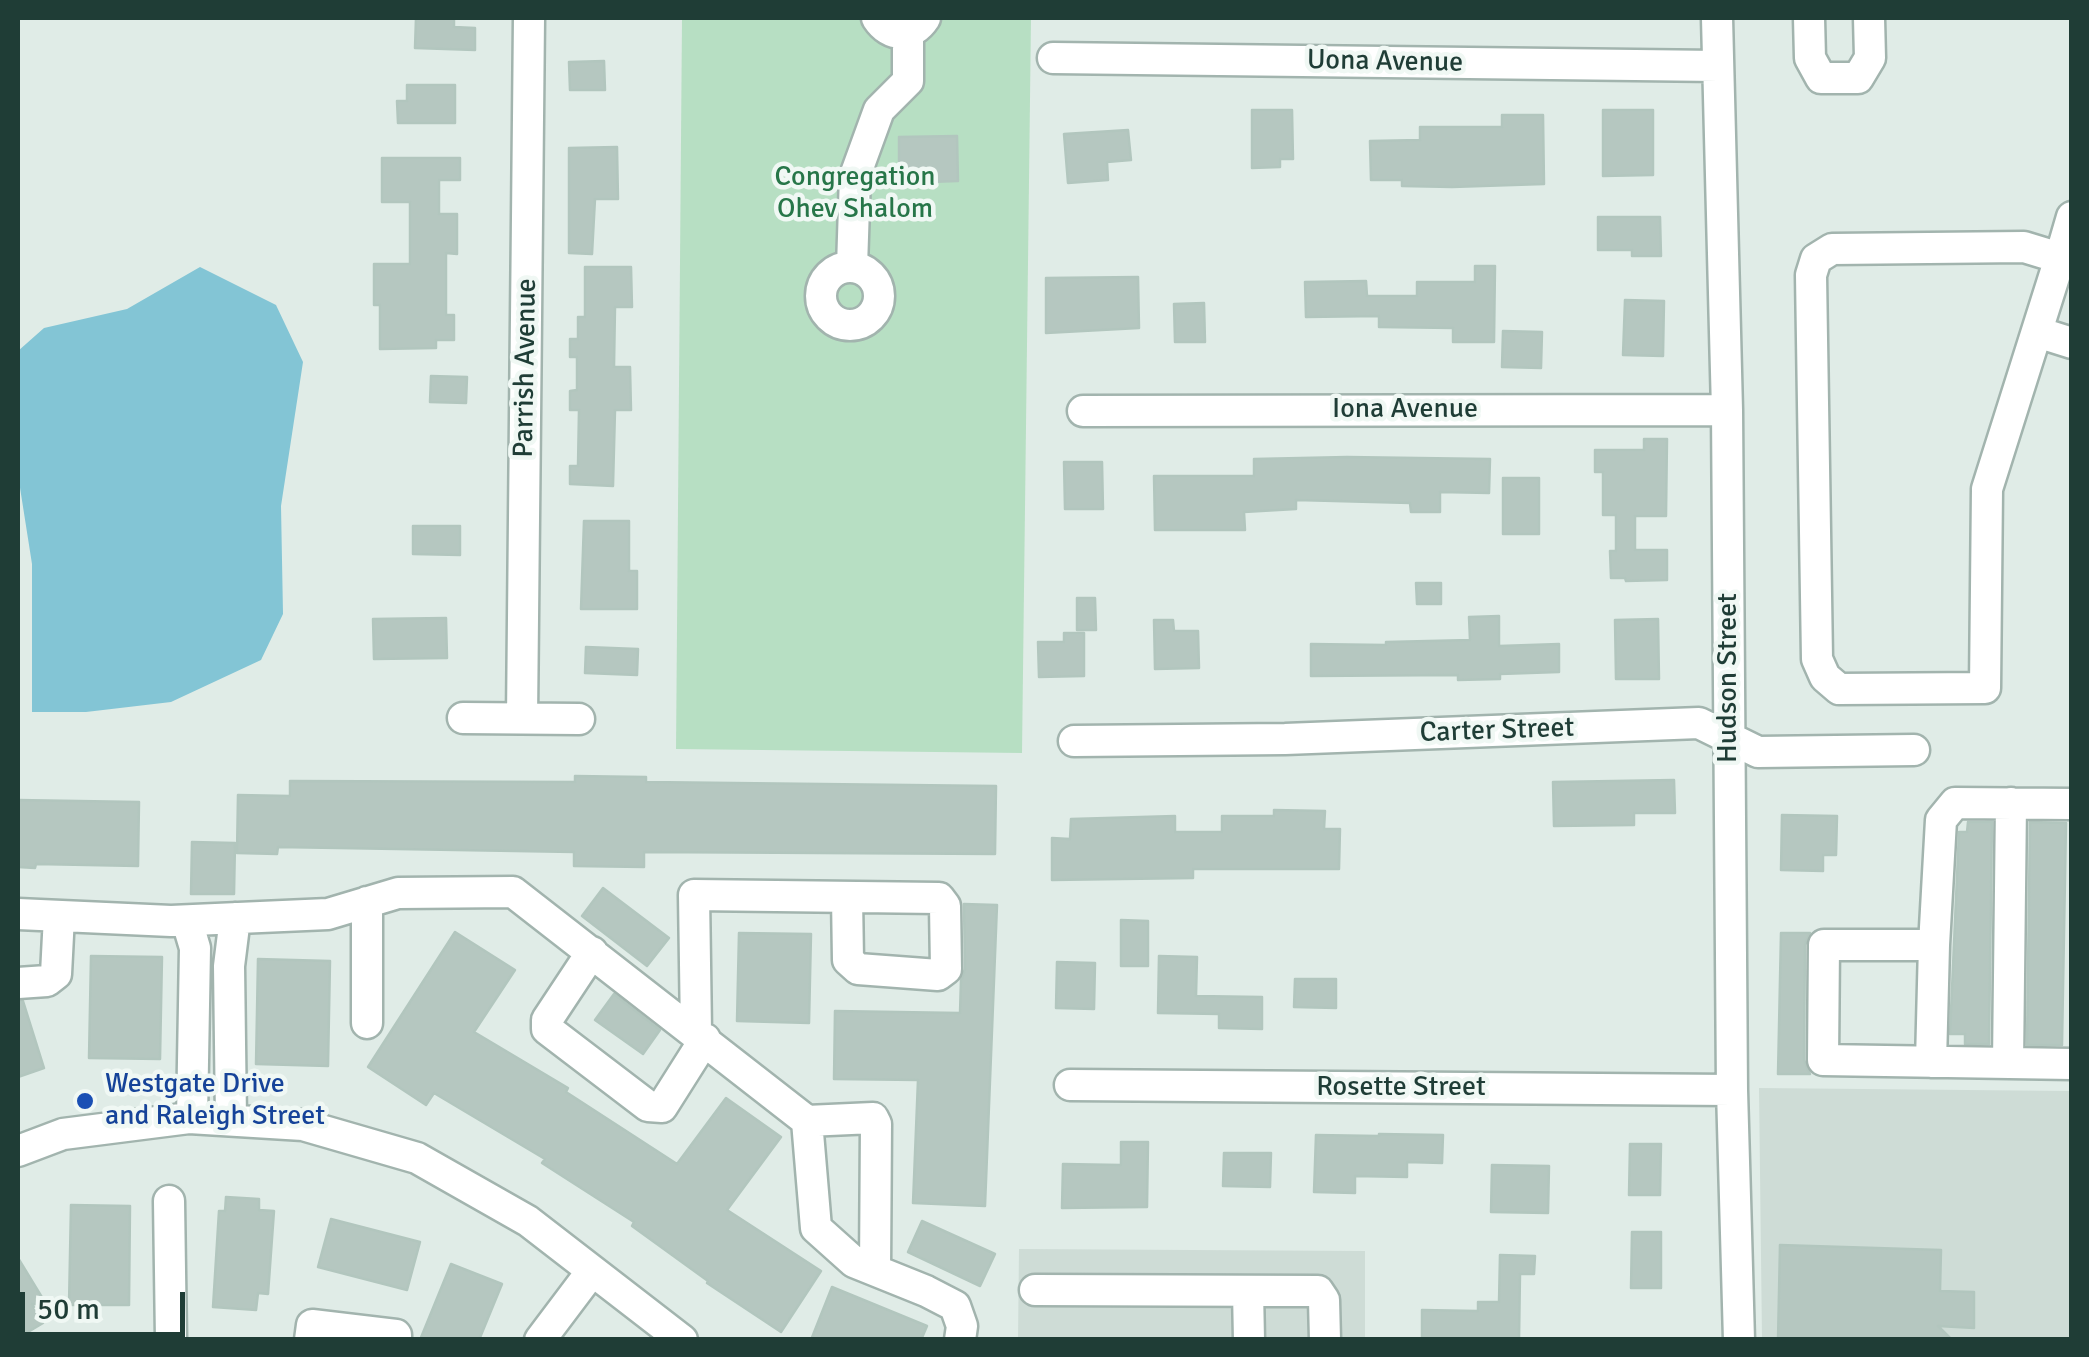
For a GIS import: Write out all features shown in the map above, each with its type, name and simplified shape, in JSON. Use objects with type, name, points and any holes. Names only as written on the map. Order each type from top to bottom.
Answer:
[{"type":"street","name":"Parrish Avenue","points":[[522,718],[530,18]]},
{"type":"street","points":[[852,267],[855,176],[879,110],[908,81],[916,25],[890,32],[877,18]]},
{"type":"street","name":"Hudson Street","points":[[1717,18],[1727,410],[1732,1090],[1739,1340]]},
{"type":"street","points":[[1809,18],[1810,58],[1821,78],[1858,78],[1870,58],[1870,18]]},
{"type":"street","name":"Uona Avenue","points":[[1053,58],[1718,66]]},
{"type":"street","points":[[2060,258],[2024,247],[1832,248],[1816,259],[1812,275],[1817,659],[1824,677],[1838,690],[1985,688],[1987,488],[2060,258],[2072,217]]},
{"type":"street","points":[[2036,332],[2072,343]]},
{"type":"street","name":"Iona Avenue","points":[[1083,410],[1727,410]]},
{"type":"street","points":[[463,718],[579,719]]},
{"type":"street","name":"Carter Street","points":[[1074,741],[1286,738],[1699,723],[1758,752],[1914,750]]},
{"type":"street","points":[[1930,1062],[1941,820],[1954,803],[2072,804]]},
{"type":"street","points":[[2008,1063],[2011,804]]},
{"type":"street","points":[[18,914],[187,921],[328,914],[398,893],[513,892],[807,1120],[873,1118],[876,1270]]},
{"type":"street","points":[[592,952],[548,1020],[547,1029],[648,1106],[662,1107],[700,1036],[694,894],[847,897]]},
{"type":"street","points":[[366,902],[367,1023]]},
{"type":"street","points":[[18,982],[47,981],[56,974],[59,916]]},
{"type":"street","points":[[231,1119],[229,966],[236,918]]},
{"type":"street","points":[[187,921],[195,948],[192,1118]]},
{"type":"street","points":[[1934,945],[1824,945],[1823,1060],[2072,1064]]},
{"type":"street","name":"Rosette Street","points":[[1070,1085],[1732,1090]]},
{"type":"street","points":[[18,1151],[63,1134],[192,1118],[303,1125],[417,1158],[528,1220],[682,1340]]},
{"type":"street","points":[[807,1120],[816,1228],[854,1262],[955,1306],[962,1326],[960,1340]]},
{"type":"street","points":[[169,1201],[171,1340]]},
{"type":"street","points":[[540,1340],[592,1271]]},
{"type":"street","points":[[1035,1290],[1318,1292],[1324,1300],[1326,1340]]},
{"type":"street","points":[[1248,1291],[1249,1340]]},
{"type":"street","points":[[310,1340],[312,1324],[396,1335],[396,1340]]},
{"type":"shaded area","points":[[1759,1088],[2071,1091],[2071,1339],[1762,1339]]},
{"type":"shaded area","points":[[1019,1249],[1365,1251],[1365,1339],[1018,1340]]},
{"type":"green space","name":"Congregation Ohev Shalom","points":[[682,18],[1031,18],[1022,753],[676,749]]},
{"type":"water","points":[[200,267],[276,305],[303,362],[281,506],[283,614],[261,660],[171,702],[86,712],[32,712],[32,564],[18,475],[18,351],[44,328],[127,309]]},
{"type":"building","points":[[416,18],[454,18],[454,27],[475,28],[475,50],[415,48]]},
{"type":"building","points":[[604,61],[605,90],[570,90],[569,62]]},
{"type":"building","points":[[407,85],[455,85],[455,123],[398,123],[397,101],[407,101]]},
{"type":"building","points":[[1252,110],[1292,110],[1293,159],[1280,159],[1280,167],[1252,168]]},
{"type":"building","points":[[1603,110],[1653,110],[1653,175],[1603,176]]},
{"type":"building","points":[[1502,115],[1543,115],[1544,184],[1402,186],[1402,180],[1371,180],[1370,141],[1420,140],[1420,127],[1502,127]]},
{"type":"building","points":[[1128,130],[1131,160],[1107,162],[1108,180],[1068,183],[1064,134]]},
{"type":"building","points":[[957,136],[958,181],[899,183],[899,137]]},
{"type":"building","points":[[617,147],[618,199],[595,199],[592,254],[569,253],[569,148]]},
{"type":"building","points":[[382,158],[460,158],[460,180],[439,180],[439,214],[457,214],[457,254],[446,253],[446,315],[454,315],[454,340],[436,340],[436,348],[380,349],[380,305],[374,305],[374,264],[410,264],[410,202],[382,202]]},
{"type":"building","points":[[1598,217],[1660,217],[1661,256],[1632,256],[1632,250],[1598,250]]},
{"type":"building","points":[[1475,266],[1495,266],[1494,342],[1453,342],[1453,328],[1379,327],[1379,316],[1306,317],[1305,282],[1366,281],[1367,296],[1417,296],[1417,282],[1475,282]]},
{"type":"building","points":[[585,267],[631,267],[632,307],[615,307],[614,367],[630,367],[631,410],[615,410],[613,486],[570,484],[570,466],[578,466],[579,410],[570,410],[570,391],[577,390],[577,357],[570,357],[570,339],[578,339],[578,317],[585,317]]},
{"type":"building","points":[[1138,277],[1139,328],[1046,333],[1046,278]]},
{"type":"building","points":[[1625,300],[1664,301],[1663,356],[1623,355]]},
{"type":"building","points":[[1204,303],[1205,342],[1175,342],[1174,304]]},
{"type":"building","points":[[1503,331],[1542,332],[1541,368],[1502,367]]},
{"type":"building","points":[[431,376],[467,377],[466,403],[430,402]]},
{"type":"building","points":[[1644,439],[1667,439],[1666,516],[1635,516],[1635,550],[1667,550],[1667,580],[1626,581],[1611,578],[1610,551],[1616,551],[1616,515],[1603,515],[1603,472],[1595,472],[1595,450],[1644,450]]},
{"type":"building","points":[[1254,459],[1490,459],[1489,493],[1440,492],[1440,512],[1411,512],[1410,503],[1296,500],[1296,509],[1244,512],[1245,530],[1155,530],[1154,476],[1254,476]]},
{"type":"building","points":[[1064,462],[1102,462],[1103,509],[1065,509]]},
{"type":"building","points":[[1503,478],[1539,478],[1539,534],[1503,534]]},
{"type":"building","points":[[584,521],[629,521],[629,571],[637,571],[637,609],[581,609]]},
{"type":"building","points":[[413,526],[460,526],[460,555],[413,554]]},
{"type":"building","points":[[1416,583],[1441,583],[1441,604],[1417,604]]},
{"type":"building","points":[[1077,598],[1095,598],[1096,630],[1077,630]]},
{"type":"building","points":[[1499,616],[1499,646],[1559,644],[1559,672],[1458,680],[1458,675],[1311,676],[1311,644],[1470,640],[1469,617]]},
{"type":"building","points":[[446,618],[447,658],[374,659],[373,619]]},
{"type":"building","points":[[1658,619],[1659,679],[1616,679],[1615,620]]},
{"type":"building","points":[[1154,620],[1173,620],[1174,631],[1198,631],[1199,668],[1155,669]]},
{"type":"building","points":[[1064,633],[1084,633],[1084,676],[1039,677],[1038,642],[1064,642]]},
{"type":"building","points":[[586,647],[638,649],[637,675],[585,673]]},
{"type":"building","points":[[575,776],[646,777],[646,782],[996,786],[995,854],[644,852],[644,867],[574,866],[574,852],[278,847],[277,854],[237,853],[238,795],[290,796],[290,781],[575,782]]},
{"type":"building","points":[[1674,780],[1675,813],[1634,813],[1634,825],[1554,826],[1553,782]]},
{"type":"building","points":[[18,800],[139,802],[138,866],[18,867]]},
{"type":"building","points":[[1274,810],[1325,811],[1324,829],[1340,829],[1339,869],[1193,869],[1193,878],[1052,880],[1052,838],[1070,839],[1071,819],[1175,816],[1175,832],[1222,832],[1222,816],[1274,816]]},
{"type":"building","points":[[1782,815],[1837,816],[1836,855],[1823,855],[1823,871],[1781,870]]},
{"type":"building","points":[[1968,822],[1992,822],[1989,1044],[1965,1044],[1965,1034],[1950,1034],[1959,832],[1967,832]]},
{"type":"building","points":[[2030,822],[2066,823],[2062,1045],[2027,1045]]},
{"type":"building","points":[[192,842],[235,843],[234,894],[191,894]]},
{"type":"building","points":[[603,888],[669,938],[647,966],[582,916]]},
{"type":"building","points":[[964,904],[997,905],[985,1206],[913,1203],[918,1080],[834,1079],[835,1011],[960,1013],[965,969]]},
{"type":"building","points":[[1121,920],[1148,921],[1148,966],[1121,966]]},
{"type":"building","points":[[455,932],[515,970],[474,1032],[568,1088],[566,1092],[677,1164],[726,1098],[781,1137],[727,1210],[821,1271],[781,1332],[707,1283],[632,1226],[634,1222],[542,1163],[545,1159],[434,1093],[426,1105],[368,1067]]},
{"type":"building","points":[[739,933],[811,934],[809,1023],[737,1021]]},
{"type":"building","points":[[1781,933],[1810,933],[1805,945],[1804,1060],[1810,1074],[1778,1074]]},
{"type":"building","points":[[91,956],[162,957],[160,1059],[89,1058]]},
{"type":"building","points":[[1159,956],[1197,957],[1196,996],[1262,997],[1262,1029],[1219,1028],[1219,1014],[1158,1013]]},
{"type":"building","points":[[258,959],[330,961],[328,1066],[256,1064]]},
{"type":"building","points":[[1057,962],[1095,963],[1094,1009],[1056,1008]]},
{"type":"building","points":[[1295,979],[1336,979],[1336,1008],[1294,1007]]},
{"type":"building","points":[[614,994],[660,1030],[643,1054],[595,1020]]},
{"type":"building","points":[[18,1001],[23,1001],[44,1068],[18,1077]]},
{"type":"building","points":[[1316,1135],[1443,1135],[1442,1163],[1407,1162],[1407,1177],[1355,1176],[1355,1193],[1314,1192]]},
{"type":"building","points":[[1121,1142],[1148,1142],[1147,1207],[1062,1208],[1063,1164],[1121,1165]]},
{"type":"building","points":[[1630,1144],[1661,1144],[1660,1195],[1629,1195]]},
{"type":"building","points":[[1224,1153],[1271,1153],[1270,1187],[1223,1186]]},
{"type":"building","points":[[1492,1165],[1549,1166],[1548,1213],[1491,1212]]},
{"type":"building","points":[[226,1197],[259,1199],[259,1210],[274,1211],[268,1294],[258,1293],[256,1310],[213,1307],[219,1211],[225,1211]]},
{"type":"building","points":[[71,1205],[130,1206],[129,1305],[69,1305]]},
{"type":"building","points":[[331,1219],[420,1242],[407,1290],[318,1267]]},
{"type":"building","points":[[922,1221],[995,1254],[980,1286],[908,1252]]},
{"type":"building","points":[[1632,1232],[1661,1232],[1661,1288],[1631,1288]]},
{"type":"building","points":[[1780,1245],[1941,1250],[1940,1291],[1974,1292],[1974,1328],[1938,1326],[1952,1340],[1778,1340]]},
{"type":"building","points":[[1500,1255],[1535,1256],[1534,1274],[1520,1274],[1519,1340],[1422,1340],[1422,1310],[1478,1311],[1478,1302],[1499,1302]]},
{"type":"building","points":[[18,1258],[46,1304],[32,1304],[43,1323],[18,1338]]},
{"type":"building","points":[[451,1264],[502,1284],[479,1340],[420,1340]]},
{"type":"building","points":[[832,1287],[927,1326],[921,1340],[811,1340]]},
{"type":"place","name":"Westgate Drive and Raleigh Street","points":[[85,1101]]}]
